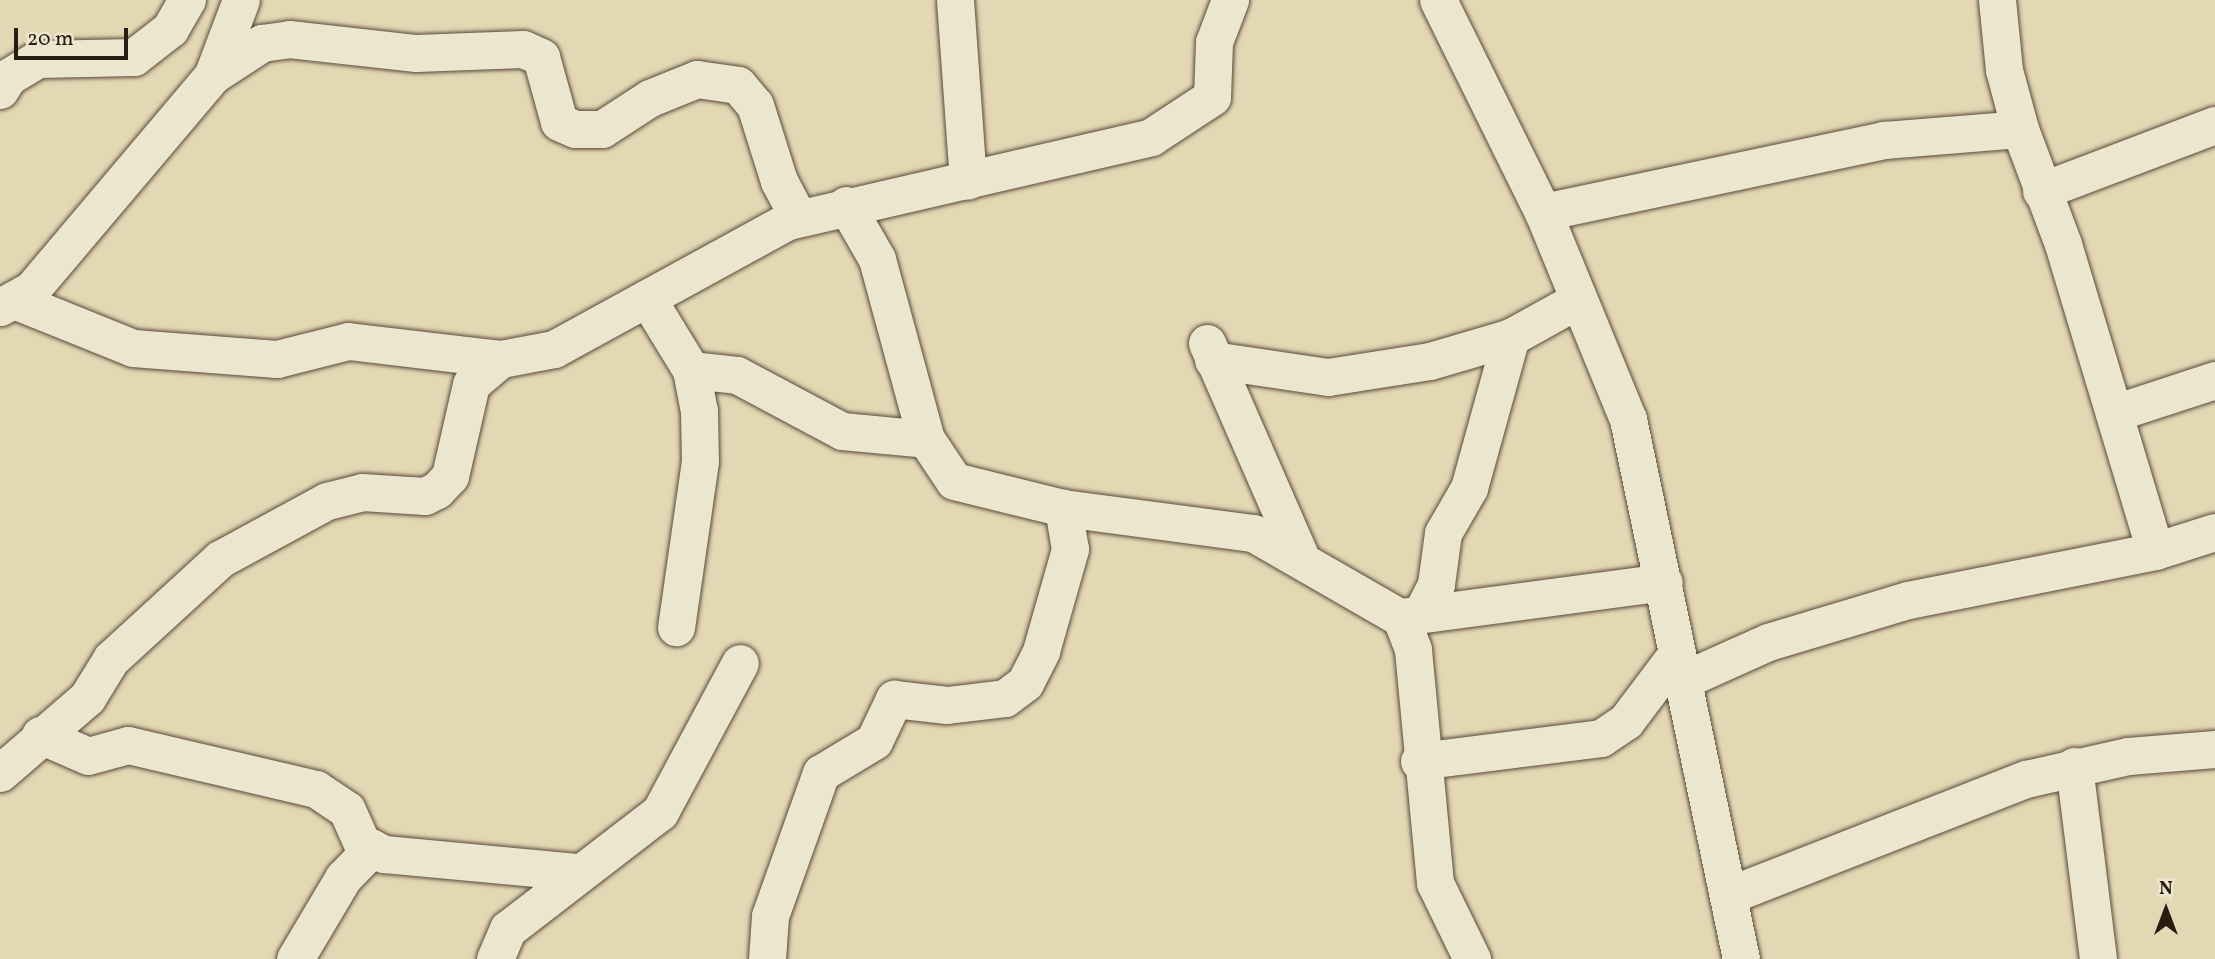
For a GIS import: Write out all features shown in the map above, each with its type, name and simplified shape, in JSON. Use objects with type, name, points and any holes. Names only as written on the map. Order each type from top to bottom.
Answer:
[{"type":"street","points":[[0,90],[8,77],[38,59],[134,57],[170,29],[187,0]]},
{"type":"street","points":[[213,75],[241,0]]},
{"type":"street","points":[[955,0],[968,181]]},
{"type":"street","points":[[7,304],[133,348],[277,359],[348,341],[501,359],[554,349],[760,232],[799,217],[968,181],[1151,137],[1202,107],[1216,84],[1214,42],[1230,0]]},
{"type":"street","points":[[1438,0],[1543,212],[1576,301],[1628,419],[1664,582],[1678,669],[1732,894],[1741,959]]},
{"type":"street","points":[[1997,0],[2004,71],[2020,129],[2114,413],[2155,551]]},
{"type":"street","points":[[7,304],[32,289],[213,75],[262,43],[289,38],[416,53],[523,49],[541,57],[559,122],[575,129],[602,129],[675,87],[719,79],[738,85],[755,105],[779,181],[799,217]]},
{"type":"street","points":[[2041,191],[2215,125]]},
{"type":"street","points":[[1543,212],[1884,140],[2020,129]]},
{"type":"street","points":[[846,205],[877,259],[926,439],[954,481],[1063,508],[1232,528],[1299,554],[1411,615],[1664,582]]},
{"type":"street","points":[[647,298],[691,370],[700,461],[676,627]]},
{"type":"street","points":[[1299,554],[1209,348],[1328,377],[1430,361],[1511,337],[1576,301]]},
{"type":"street","points":[[1472,959],[1440,905],[1419,761],[1411,615],[1436,584],[1443,533],[1469,488],[1511,337]]},
{"type":"street","points":[[0,773],[40,735],[88,698],[126,643],[220,559],[327,501],[362,492],[425,496],[437,490],[450,476],[471,384],[501,359]]},
{"type":"street","points":[[691,370],[737,375],[842,431],[926,439]]},
{"type":"street","points":[[2114,413],[2215,380]]},
{"type":"street","points":[[767,959],[770,916],[821,773],[874,741],[894,699],[958,704],[1005,698],[1025,683],[1041,651],[1070,550],[1063,508]]},
{"type":"street","points":[[1419,761],[1601,738],[1626,721],[1678,669],[1908,600],[2155,551],[2215,532]]},
{"type":"street","points":[[495,959],[508,929],[660,812],[740,663]]},
{"type":"street","points":[[40,735],[88,756],[128,745],[316,789],[347,810],[362,843],[372,848],[439,863],[579,872]]},
{"type":"street","points":[[1732,894],[1954,804],[2074,766],[2215,749]]},
{"type":"street","points":[[2074,766],[2098,959]]},
{"type":"street","points":[[295,959],[343,878],[372,848]]}]
